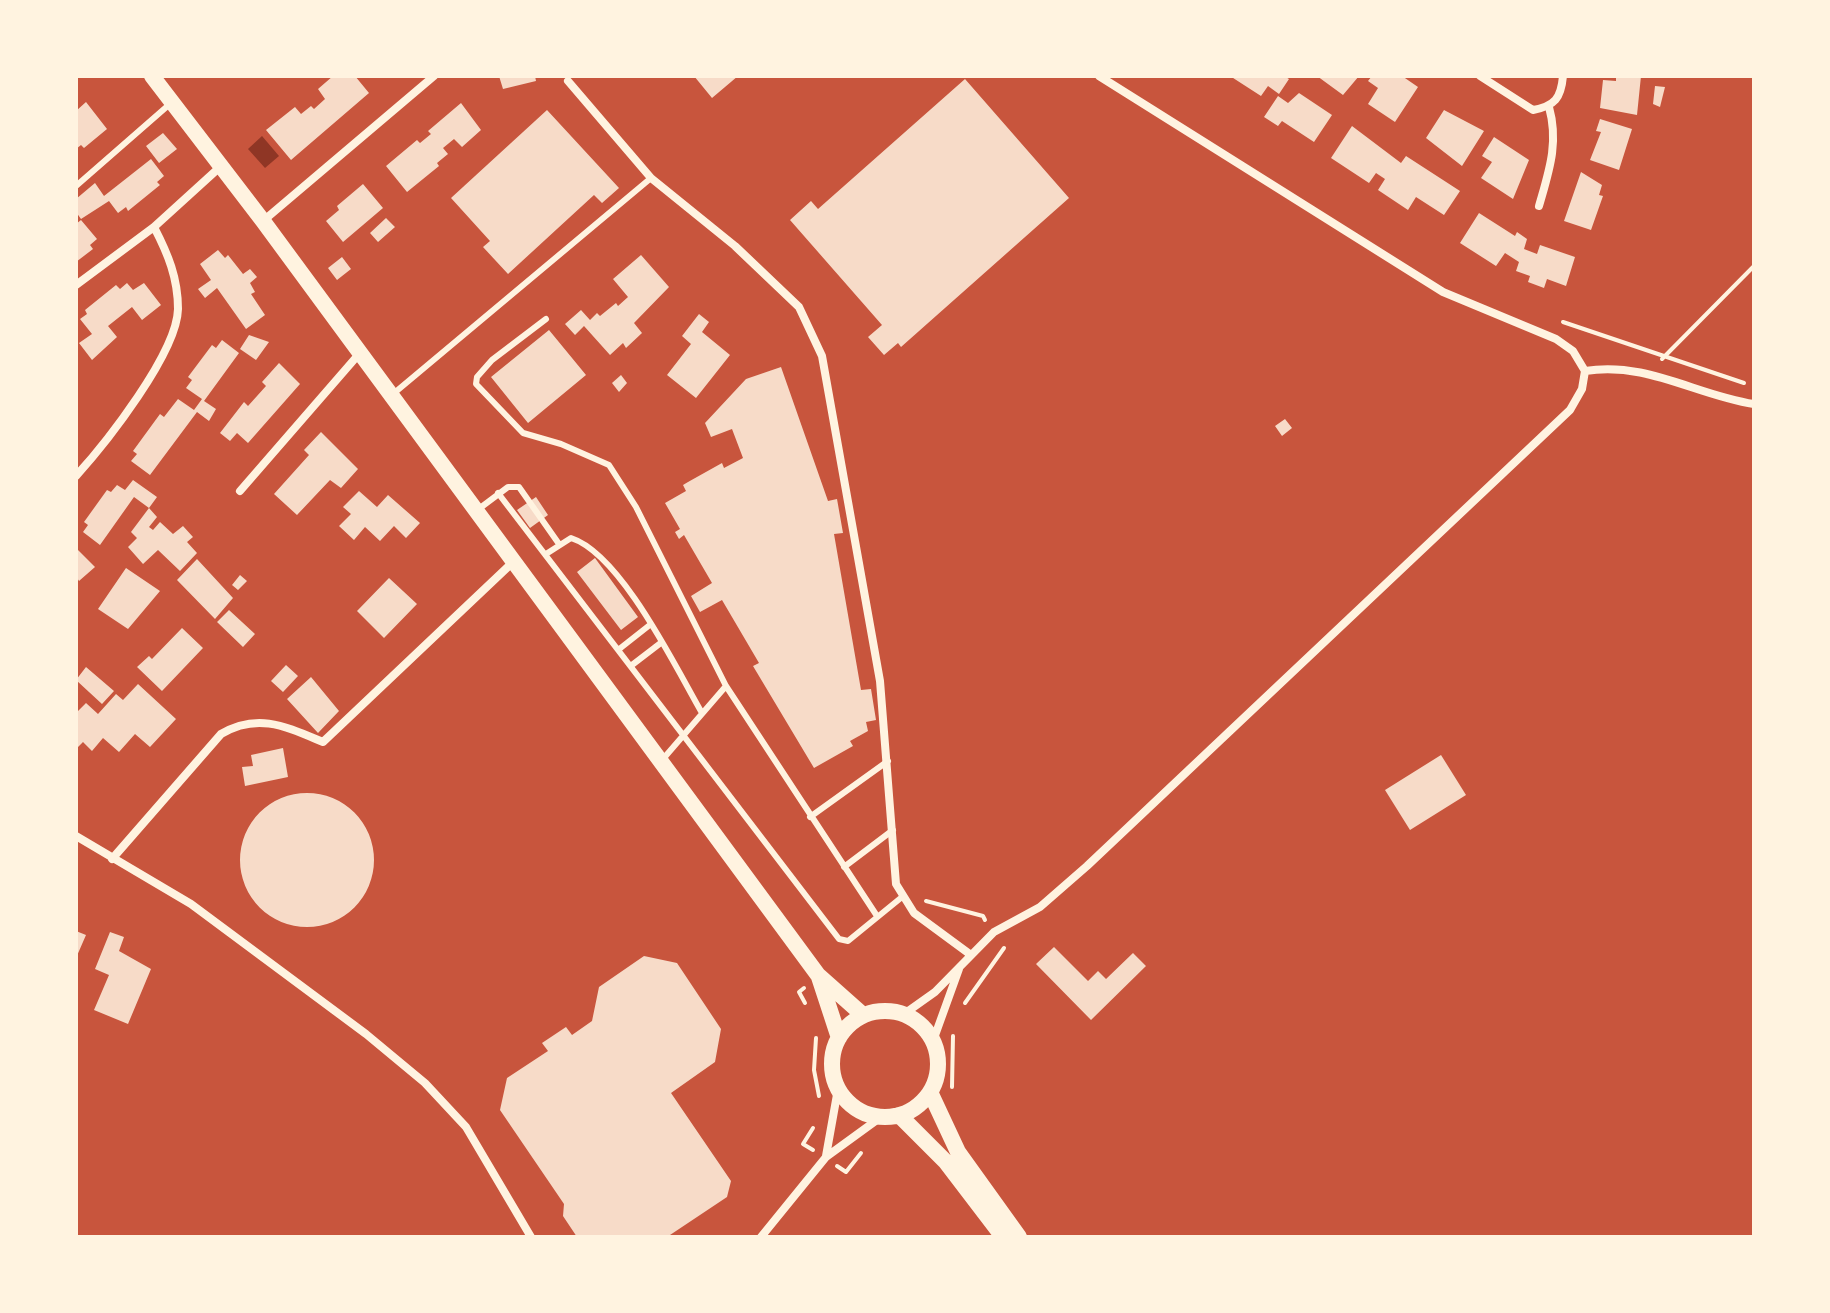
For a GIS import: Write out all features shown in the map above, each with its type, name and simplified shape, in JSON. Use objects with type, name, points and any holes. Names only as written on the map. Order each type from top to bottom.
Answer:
[{"type":"main road","points":[[152,76],[222,165],[659,764],[818,975],[863,1015]]},
{"type":"main road","points":[[818,975],[839,1038]]},
{"type":"main road","points":[[876,1011],[904,1014],[916,1020],[933,1041],[938,1068],[930,1092],[910,1111],[899,1115],[881,1117],[864,1113],[849,1103],[838,1089],[833,1072],[833,1055],[839,1038],[863,1015],[876,1011]]},
{"type":"main road","points":[[930,1092],[958,1152],[1019,1237]]},
{"type":"main road","points":[[899,1115],[945,1161],[1003,1237]]},
{"type":"street","points":[[263,221],[434,76]]},
{"type":"street","points":[[904,1014],[935,992],[994,932],[1040,907],[1087,866],[1570,410],[1582,389],[1585,371],[1573,351],[1556,339],[1443,292],[1100,76]]},
{"type":"street","points":[[1480,76],[1533,110],[1549,107],[1561,95],[1563,76]]},
{"type":"street","points":[[568,81],[651,178],[735,246],[799,307],[822,356],[880,681],[896,884],[907,906],[971,955]]},
{"type":"street","points":[[1539,206],[1554,155],[1555,130],[1549,107]]},
{"type":"street","points":[[76,285],[154,227],[222,165]]},
{"type":"street","points":[[76,476],[160,364],[178,312],[172,262],[154,227]]},
{"type":"street","points":[[240,491],[359,354]]},
{"type":"street","points":[[1585,371],[1607,367],[1649,371],[1754,404]]},
{"type":"street","points":[[112,859],[221,734],[242,722],[286,727],[323,742],[512,563]]},
{"type":"street","points":[[76,836],[191,904],[366,1034],[425,1083],[466,1127],[531,1237]]},
{"type":"street","points":[[933,1041],[960,965]]},
{"type":"street","points":[[826,1157],[838,1089]]},
{"type":"street","points":[[761,1237],[826,1157],[881,1117]]},
{"type":"lane","points":[[76,186],[171,103]]},
{"type":"lane","points":[[390,397],[651,178]]},
{"type":"lane","points":[[546,319],[492,360],[477,377],[476,384],[523,433],[561,444],[609,465],[636,507],[726,686],[877,916]]},
{"type":"lane","points":[[475,512],[508,487],[519,487],[559,544]]},
{"type":"lane","points":[[498,493],[839,939],[848,941],[902,897]]},
{"type":"lane","points":[[546,554],[571,538],[584,542],[638,601],[702,713]]},
{"type":"lane","points":[[618,650],[651,624]]},
{"type":"lane","points":[[632,665],[662,642]]},
{"type":"lane","points":[[659,764],[726,686]]},
{"type":"lane","points":[[810,817],[888,761]]},
{"type":"lane","points":[[844,867],[893,830]]},
{"type":"path","points":[[1649,371],[1754,266]]},
{"type":"path","points":[[1560,321],[1754,385]]},
{"type":"path","points":[[907,906],[920,899],[983,916],[1007,944],[962,1008]]},
{"type":"path","points":[[809,1013],[799,992],[818,975]]},
{"type":"path","points":[[951,1090],[955,1063],[952,1033]]},
{"type":"path","points":[[816,1036],[814,1070],[820,1100]]},
{"type":"path","points":[[815,1125],[803,1144],[846,1172],[866,1147]]},
{"type":"shaded area","points":[[262,136],[279,156],[265,168],[248,149]]},
{"type":"building","points":[[333,76],[355,76],[369,93],[291,160],[266,130],[295,107],[301,114],[311,106],[314,109],[325,99],[318,89]]},
{"type":"building","points":[[499,76],[535,76],[536,81],[503,89]]},
{"type":"building","points":[[694,76],[738,76],[712,98]]},
{"type":"building","points":[[1230,76],[1284,76],[1289,79],[1279,94],[1268,86],[1261,96]]},
{"type":"building","points":[[1317,76],[1359,76],[1343,95]]},
{"type":"building","points":[[1372,76],[1402,76],[1418,87],[1395,122],[1368,104],[1378,88],[1368,81]]},
{"type":"building","points":[[1616,76],[1641,76],[1637,115],[1600,108],[1603,80],[1616,81]]},
{"type":"building","points":[[965,79],[1069,198],[901,347],[898,343],[884,355],[868,337],[882,325],[790,220],[811,201],[818,209]]},
{"type":"building","points":[[1655,86],[1665,87],[1660,107],[1653,104]]},
{"type":"building","points":[[1299,93],[1332,115],[1314,142],[1282,121],[1278,126],[1264,117],[1278,96],[1288,103]]},
{"type":"building","points":[[86,102],[107,129],[84,148],[81,145],[76,149],[76,111]]},
{"type":"building","points":[[461,103],[481,130],[462,147],[454,139],[443,148],[448,154],[437,163],[439,166],[407,192],[386,166],[417,140],[420,143],[431,134],[428,131]]},
{"type":"building","points":[[547,110],[619,188],[602,203],[594,195],[508,274],[483,247],[490,241],[451,198]]},
{"type":"building","points":[[1444,110],[1484,131],[1462,166],[1426,138]]},
{"type":"building","points":[[1600,119],[1632,129],[1619,170],[1590,160],[1601,132],[1596,131]]},
{"type":"building","points":[[1352,126],[1401,163],[1406,156],[1460,191],[1444,215],[1416,197],[1408,210],[1378,190],[1385,179],[1376,173],[1369,183],[1331,158]]},
{"type":"building","points":[[163,133],[177,149],[159,163],[146,146]]},
{"type":"building","points":[[1494,137],[1529,160],[1513,199],[1481,178],[1492,162],[1482,156]]},
{"type":"building","points":[[151,159],[164,176],[157,182],[160,185],[128,211],[126,207],[118,213],[109,201],[81,219],[76,212],[76,199],[95,183],[104,196]]},
{"type":"building","points":[[1581,172],[1602,185],[1599,195],[1603,196],[1591,230],[1564,221]]},
{"type":"building","points":[[363,184],[383,208],[343,242],[326,221],[339,210],[337,206]]},
{"type":"building","points":[[1479,213],[1515,236],[1517,232],[1527,239],[1524,249],[1537,254],[1540,245],[1575,257],[1566,286],[1547,279],[1544,288],[1528,282],[1530,276],[1516,271],[1519,262],[1505,253],[1496,266],[1460,243]]},
{"type":"building","points":[[386,218],[395,227],[378,242],[370,233]]},
{"type":"building","points":[[81,220],[97,239],[90,245],[93,249],[76,262],[76,224]]},
{"type":"building","points":[[218,250],[225,258],[228,255],[243,274],[250,269],[257,277],[250,283],[255,292],[251,294],[265,315],[246,329],[217,288],[205,298],[198,289],[211,280],[200,264]]},
{"type":"building","points":[[641,255],[669,287],[634,323],[642,333],[626,348],[623,343],[610,355],[584,326],[575,335],[565,324],[581,310],[590,320],[616,303],[618,306],[628,297],[613,279]]},
{"type":"building","points":[[342,257],[351,269],[337,280],[328,268]]},
{"type":"building","points":[[127,283],[133,290],[144,283],[161,305],[142,320],[132,307],[108,326],[117,337],[92,360],[79,343],[92,334],[80,319],[87,314],[85,310],[116,285],[120,289]]},
{"type":"building","points":[[699,314],[709,322],[702,332],[730,355],[696,398],[667,375],[691,344],[682,336]]},
{"type":"building","points":[[549,330],[586,375],[528,423],[491,377]]},
{"type":"building","points":[[249,335],[269,342],[256,360],[240,349]]},
{"type":"building","points":[[222,340],[239,353],[204,401],[216,409],[209,421],[197,412],[150,475],[131,461],[137,454],[133,451],[160,414],[164,417],[178,399],[194,410],[202,399],[186,388],[192,380],[188,377],[212,345],[216,348]]},
{"type":"building","points":[[279,363],[300,384],[248,443],[237,433],[230,441],[220,433],[244,402],[248,406],[266,386],[262,382]]},
{"type":"building","points":[[781,367],[828,501],[837,499],[843,533],[834,534],[861,690],[871,689],[876,720],[866,722],[868,731],[850,741],[853,746],[814,768],[753,666],[759,663],[722,600],[700,612],[691,596],[712,583],[684,535],[679,539],[675,532],[680,529],[665,503],[686,491],[683,485],[688,482],[722,463],[724,468],[743,458],[732,429],[711,437],[705,423],[746,379]]},
{"type":"building","points":[[621,375],[627,383],[619,392],[612,383]]},
{"type":"building","points":[[1285,419],[1292,428],[1282,436],[1275,426]]},
{"type":"building","points":[[321,432],[358,469],[341,488],[330,480],[297,515],[274,494],[309,455],[304,450]]},
{"type":"building","points":[[133,480],[157,497],[149,508],[134,497],[100,545],[83,532],[88,525],[84,522],[107,490],[111,492],[117,485],[125,490]]},
{"type":"building","points":[[359,491],[377,507],[388,495],[420,523],[406,538],[394,526],[380,541],[365,527],[354,540],[339,526],[351,514],[343,507]]},
{"type":"building","points":[[536,497],[548,515],[530,528],[517,510]]},
{"type":"building","points":[[149,508],[157,517],[149,527],[153,530],[160,522],[173,534],[183,526],[193,537],[187,542],[197,553],[180,571],[158,550],[143,564],[128,547],[137,538],[131,532]]},
{"type":"building","points":[[76,548],[95,567],[79,581],[76,576]]},
{"type":"building","points":[[595,558],[638,617],[621,630],[577,572]]},
{"type":"building","points":[[197,559],[233,598],[215,619],[177,580]]},
{"type":"building","points":[[126,568],[160,591],[128,629],[98,609]]},
{"type":"building","points":[[240,575],[247,581],[238,590],[232,585]]},
{"type":"building","points":[[389,578],[417,604],[384,638],[357,611]]},
{"type":"building","points":[[229,610],[255,634],[243,647],[217,622]]},
{"type":"building","points":[[182,628],[203,648],[162,691],[137,667],[149,656],[152,659]]},
{"type":"building","points":[[286,665],[298,676],[283,692],[271,681]]},
{"type":"building","points":[[86,667],[114,691],[102,704],[76,680]]},
{"type":"building","points":[[311,677],[339,711],[318,733],[287,699]]},
{"type":"building","points":[[138,684],[176,719],[150,747],[135,734],[119,752],[103,738],[92,751],[83,742],[76,749],[76,713],[86,703],[98,714],[116,694],[123,700]]},
{"type":"building","points":[[283,748],[288,777],[245,786],[242,767],[253,766],[251,755]]},
{"type":"building","points":[[1441,755],[1466,795],[1410,830],[1385,790]]},
{"type":"building","points":[[307,793],[333,798],[354,813],[369,834],[374,860],[369,886],[354,907],[333,922],[307,927],[281,922],[260,907],[245,886],[240,860],[245,834],[260,813],[281,798]]},
{"type":"building","points":[[76,931],[86,935],[76,958]]},
{"type":"building","points":[[110,932],[124,937],[119,951],[151,969],[128,1024],[94,1010],[109,975],[95,969]]},
{"type":"building","points":[[1054,947],[1088,981],[1098,971],[1106,979],[1133,953],[1146,966],[1091,1020],[1036,964]]},
{"type":"building","points":[[644,956],[677,963],[721,1029],[715,1062],[671,1093],[731,1181],[727,1197],[667,1237],[577,1237],[563,1216],[564,1204],[500,1110],[507,1078],[548,1051],[542,1043],[566,1027],[572,1035],[592,1021],[599,987]]}]
